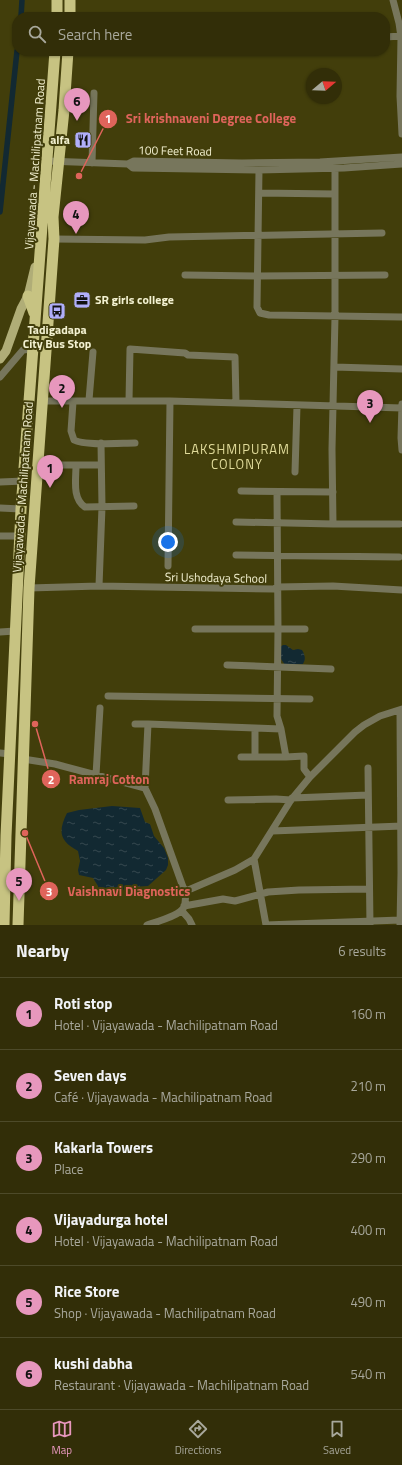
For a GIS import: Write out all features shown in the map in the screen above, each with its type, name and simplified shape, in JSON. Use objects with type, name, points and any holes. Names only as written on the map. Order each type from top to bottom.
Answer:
[{"type":"highway","points":[[57,0],[57,12]]},
{"type":"highway","points":[[70,0],[70,12]]},
{"type":"highway","name":"Vijayawada - Machilipatnam Road","points":[[18,925],[29,588],[54,239],[52,108],[55,56]]},
{"type":"highway","name":"Vijayawada - Machilipatnam Road","points":[[3,918],[2,868],[5,753],[15,631],[21,509],[33,349],[52,162],[64,110],[68,56]]},
{"type":"highway","points":[[52,108],[64,110]]},
{"type":"highway","points":[[28,296],[34,312],[35,323]]},
{"type":"main road","points":[[0,359],[6,351],[21,309],[28,296],[34,274],[37,251],[41,173],[42,169],[52,162]]},
{"type":"street","points":[[393,0],[402,36],[402,134]]},
{"type":"street","points":[[390,37],[402,36]]},
{"type":"street","points":[[92,163],[94,93]]},
{"type":"street","name":"100 Feet Road","points":[[402,157],[320,162],[242,163],[134,161],[128,164],[133,168],[259,170],[402,164]]},
{"type":"street","points":[[52,162],[128,164]]},
{"type":"street","points":[[333,524],[335,168]]},
{"type":"street","points":[[259,170],[257,307],[260,313],[269,315],[335,317],[402,317]]},
{"type":"street","points":[[259,192],[335,194]]},
{"type":"street","points":[[54,239],[144,240],[169,237],[382,233]]},
{"type":"street","points":[[185,274],[258,276],[385,275]]},
{"type":"street","points":[[0,378],[23,350],[33,349]]},
{"type":"street","points":[[129,401],[130,349],[185,353],[188,355],[235,357],[236,403]]},
{"type":"street","points":[[89,400],[93,352]]},
{"type":"street","points":[[334,366],[402,369]]},
{"type":"street","points":[[42,401],[73,402],[89,400],[402,408]]},
{"type":"street","points":[[73,402],[71,431],[74,440],[81,442],[101,443],[135,443]]},
{"type":"street","points":[[168,566],[170,402]]},
{"type":"street","points":[[402,403],[402,450]]},
{"type":"street","points":[[296,472],[297,406]]},
{"type":"street","points":[[99,586],[102,507],[101,443]]},
{"type":"street","points":[[37,465],[101,465]]},
{"type":"street","points":[[76,466],[76,494],[78,502],[85,507],[134,506]]},
{"type":"street","points":[[0,482],[24,481]]},
{"type":"street","points":[[241,491],[333,492]]},
{"type":"street","points":[[277,492],[278,667],[276,698],[277,716],[281,728],[286,757]]},
{"type":"street","points":[[0,508],[21,509]]},
{"type":"street","points":[[236,522],[400,524]]},
{"type":"street","points":[[0,536],[20,536]]},
{"type":"street","points":[[236,555],[399,557]]},
{"type":"street","name":"Sri Ushodaya School","points":[[29,588],[99,586],[274,589],[277,587],[333,586],[402,590]]},
{"type":"street","points":[[195,629],[306,630]]},
{"type":"street","points":[[0,632],[15,631]]},
{"type":"street","points":[[226,665],[330,669]]},
{"type":"street","points":[[108,696],[310,699]]},
{"type":"street","points":[[96,775],[100,708]]},
{"type":"street","points":[[186,891],[235,870],[254,859],[292,799],[310,777],[355,732],[364,725],[380,716],[401,710],[402,873],[400,923],[266,925],[254,859]]},
{"type":"street","points":[[134,724],[281,728]]},
{"type":"street","points":[[148,724],[145,788],[155,809],[183,887],[186,891],[183,908],[192,925]]},
{"type":"street","points":[[255,728],[256,757]]},
{"type":"street","points":[[241,758],[304,756],[304,768],[310,777]]},
{"type":"street","points":[[23,759],[55,764],[145,788]]},
{"type":"street","points":[[368,768],[370,923]]},
{"type":"street","points":[[228,800],[292,799],[368,795]]},
{"type":"street","points":[[272,831],[401,826]]},
{"type":"street","points":[[147,925],[175,915],[183,908],[223,899],[235,901],[261,894],[299,890],[369,889]]},
{"type":"water","points":[[286,645],[293,650],[302,650],[305,657],[303,664],[285,665],[281,659],[280,647]]},
{"type":"water","points":[[112,806],[140,808],[145,822],[150,824],[154,836],[164,848],[168,858],[168,865],[166,870],[148,886],[132,887],[104,897],[99,893],[98,886],[93,878],[79,875],[78,870],[80,861],[78,851],[64,839],[62,835],[62,825],[67,813]]},
{"type":"waterway","points":[[21,12],[22,0]]},
{"type":"waterway","points":[[0,212],[16,56]]},
{"type":"place","name":"kushi dabha","points":[[77,121]]},
{"type":"place","name":"alfa","points":[[83,140]]},
{"type":"place","name":"Sri krishnaveni Degree College","points":[[79,176]]},
{"type":"place","name":"Vijayadurga hotel","points":[[76,234]]},
{"type":"place","name":"SR girls college","points":[[82,300]]},
{"type":"place","name":"Tadigadapa City Bus Stop","points":[[57,311]]},
{"type":"place","name":"Seven days","points":[[62,408]]},
{"type":"place","name":"Kakarla Towers","points":[[370,423]]},
{"type":"place","name":"Roti stop","points":[[50,488]]},
{"type":"place","name":"Ramraj Cotton","points":[[35,724]]},
{"type":"place","name":"Vaishnavi Diagnostics","points":[[25,833]]},
{"type":"place","name":"Rice Store","points":[[19,901]]},
{"type":"district","name":"LAKSHMIPURAM COLONY","points":[[237,456]]}]
